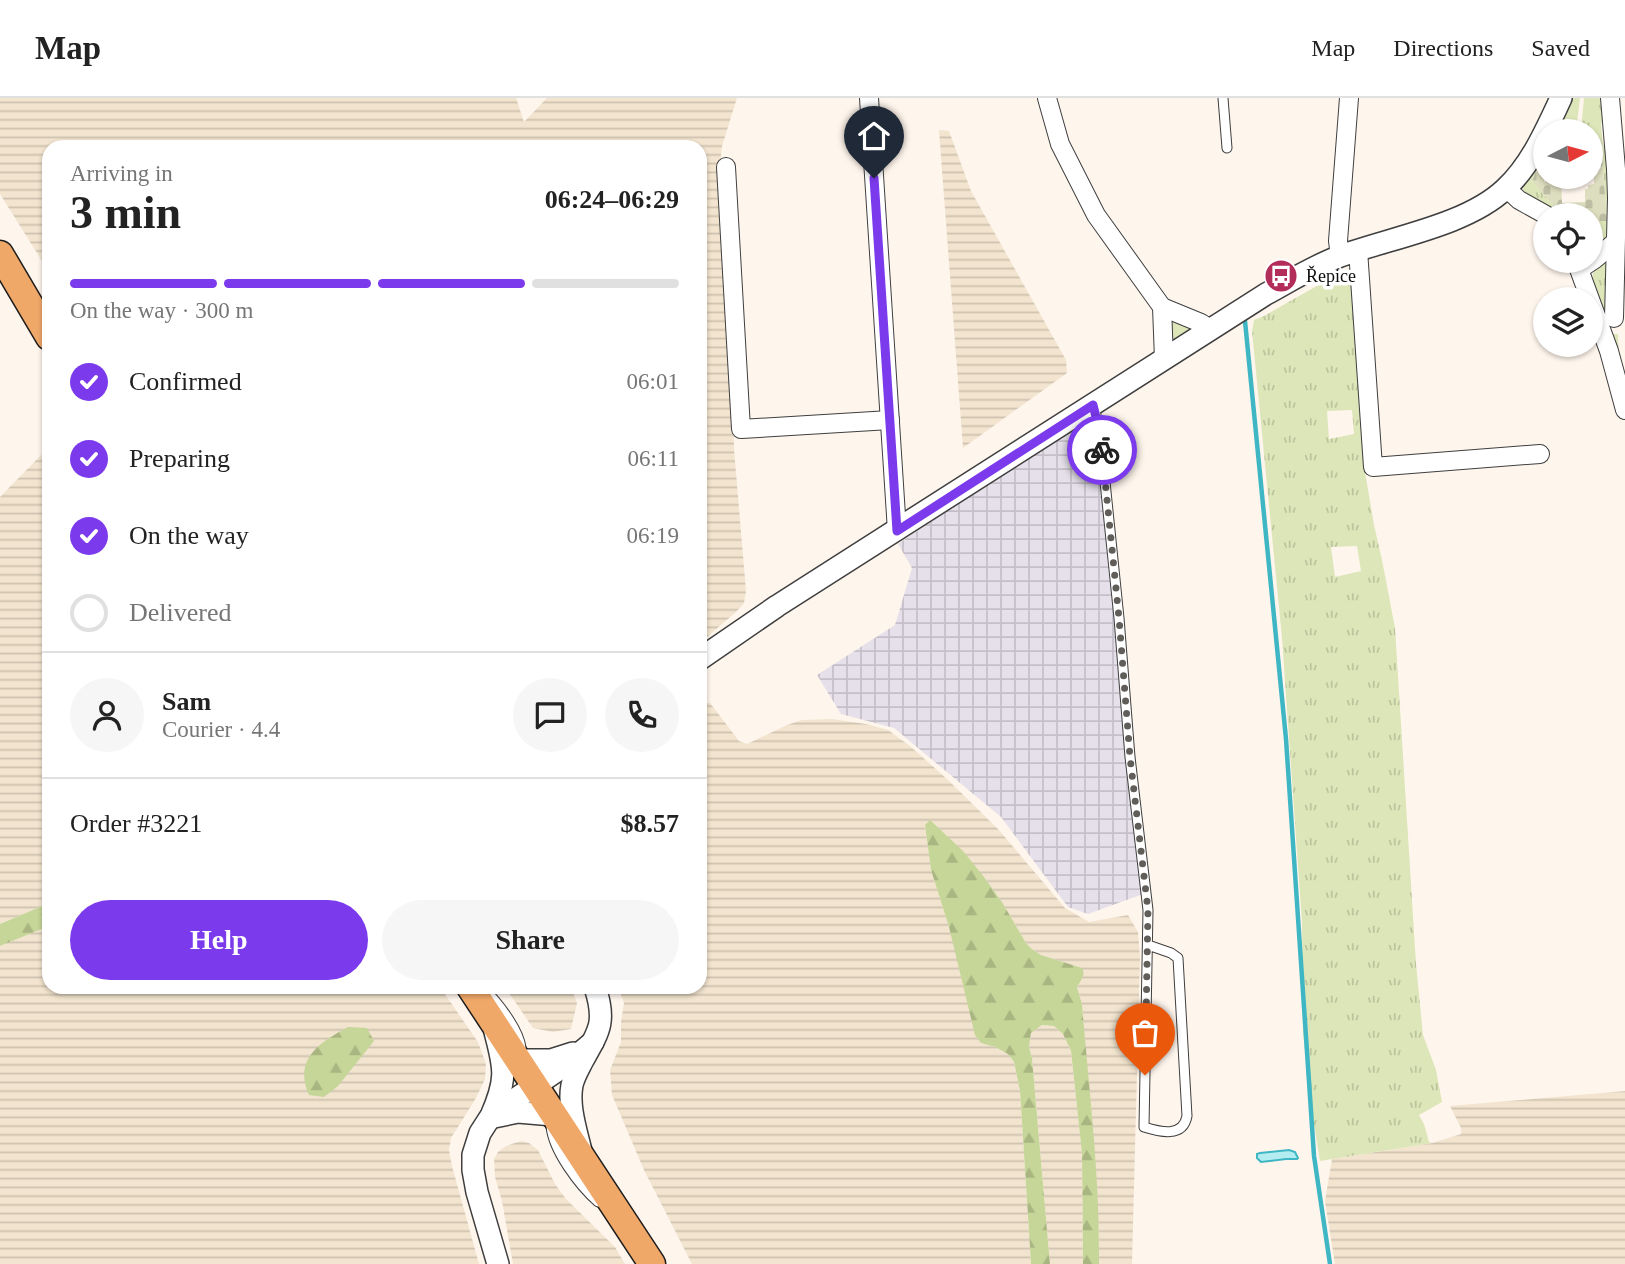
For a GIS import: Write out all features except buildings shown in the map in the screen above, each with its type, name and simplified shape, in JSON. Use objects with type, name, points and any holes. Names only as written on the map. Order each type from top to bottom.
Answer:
[{"type":"main road","points":[[0,254],[42,325]]},
{"type":"main road","points":[[474,994],[652,1264]]},
{"type":"street","points":[[869,98],[897,531]]},
{"type":"street","points":[[1046,98],[1060,144],[1096,215],[1162,307],[1210,328]]},
{"type":"street","points":[[1349,98],[1338,241],[1349,253],[1373,467],[1540,454]]},
{"type":"street","points":[[707,654],[777,606],[1210,328],[1317,265],[1438,224],[1477,209],[1492,200],[1523,170],[1561,98]]},
{"type":"street","points":[[1610,98],[1616,169],[1614,318]]},
{"type":"street","points":[[726,167],[741,429],[890,420]]},
{"type":"street","points":[[1506,188],[1533,208]]},
{"type":"street","points":[[1603,252],[1615,242]]},
{"type":"street","points":[[1581,273],[1609,351],[1625,410]]},
{"type":"street","points":[[1162,307],[1164,359]]},
{"type":"street","points":[[583,1159],[572,1111],[571,1089],[575,1074],[601,1023],[597,994]]},
{"type":"street","points":[[491,1020],[502,1062],[503,1082],[498,1099],[476,1144],[473,1170],[498,1264]]},
{"type":"street","points":[[489,1119],[593,1042]]},
{"type":"street","points":[[517,1060],[568,1056],[593,1042]]},
{"type":"street","points":[[489,1119],[518,1112],[554,1115]]},
{"type":"lane","points":[[1223,98],[1227,148]]},
{"type":"lane","points":[[1093,405],[1102,446],[1132,771],[1148,910],[1144,1127],[1161,1132],[1182,1128],[1187,1116],[1178,958],[1148,945]]},
{"type":"lane","points":[[490,994],[518,1036],[521,1050],[517,1060]]},
{"type":"lane","points":[[554,1115],[551,1126],[553,1140],[579,1183],[595,1200],[620,1215]]},
{"type":"shaded area","points":[[0,98],[516,98],[524,122],[547,98],[737,98],[722,146],[720,164],[732,345],[734,449],[746,591],[744,603],[707,637],[707,140],[42,140],[42,261],[0,194]]},
{"type":"shaded area","points":[[939,130],[949,131],[971,191],[1066,360],[1067,373],[963,448]]},
{"type":"shaded area","points":[[1079,421],[1093,427],[1100,455],[1143,894],[1088,914],[1068,907],[1001,817],[894,728],[841,714],[817,675],[895,625],[912,568],[898,544]]},
{"type":"shaded area","points":[[42,454],[42,906],[0,924],[0,497]]},
{"type":"shaded area","points":[[707,703],[710,703],[739,741],[747,744],[802,720],[832,719],[888,730],[947,779],[998,829],[1065,908],[1089,922],[1128,915],[1138,932],[1140,957],[1132,1264],[1099,1264],[1082,1004],[1077,987],[1083,975],[1081,968],[1041,955],[1032,949],[984,877],[925,825],[931,870],[981,1043],[1008,1054],[1014,1062],[1020,1091],[1031,1264],[692,1264],[644,1170],[612,1095],[610,1070],[621,1042],[624,1003],[621,994],[707,994]]},
{"type":"shaded area","points":[[42,929],[42,994],[445,994],[478,1042],[486,1064],[485,1079],[451,1138],[449,1150],[479,1264],[0,1264],[0,946]]},
{"type":"shaded area","points":[[510,994],[574,994],[577,1003],[571,1029],[553,1032],[533,1028]]},
{"type":"shaded area","points":[[1042,1025],[1054,1026],[1063,1034],[1071,1051],[1082,1154],[1083,1264],[1050,1264],[1029,1047],[1031,1033]]},
{"type":"shaded area","points":[[1625,1091],[1625,1264],[1335,1264],[1325,1201],[1332,1159],[1432,1143],[1461,1134],[1461,1128],[1450,1106]]},
{"type":"shaded area","points":[[521,1141],[538,1150],[555,1184],[566,1199],[615,1247],[625,1264],[513,1264],[495,1177],[494,1159],[506,1146]]},
{"type":"green space","points":[[1566,98],[1580,98],[1577,119],[1556,119]]},
{"type":"green space","points":[[1584,98],[1607,98],[1607,110],[1603,119],[1582,119]]},
{"type":"green space","points":[[1603,144],[1609,166],[1611,200],[1607,239],[1603,243],[1603,221],[1607,221]]},
{"type":"green space","points":[[1533,166],[1533,189],[1539,189],[1551,203],[1540,203],[1531,198],[1523,190],[1521,183]]},
{"type":"green space","points":[[1603,169],[1607,221],[1603,221],[1603,203],[1562,203],[1585,202],[1585,189],[1603,189]]},
{"type":"green space","points":[[1539,189],[1561,189],[1562,203],[1551,203]]},
{"type":"green space","points":[[1603,263],[1607,263],[1606,316],[1611,334],[1618,334],[1619,356],[1616,354],[1603,313],[1603,287],[1595,287],[1592,279],[1593,273],[1603,273]]},
{"type":"green space","points":[[1345,273],[1351,277],[1354,298],[1364,466],[1395,628],[1416,964],[1423,1035],[1436,1070],[1442,1102],[1419,1115],[1429,1142],[1432,1143],[1320,1161],[1303,1034],[1302,922],[1282,638],[1252,331],[1254,320],[1338,274]],"holes":[[[1352,410],[1354,434],[1329,439],[1327,411]],[[1357,546],[1361,571],[1335,577],[1331,547]]]},
{"type":"green space","points":[[1175,319],[1195,329],[1170,346],[1170,324]]},
{"type":"green space","points":[[930,820],[963,851],[984,877],[1032,949],[1041,955],[1082,968],[1082,978],[1077,987],[1082,1004],[1094,1134],[1099,1264],[1083,1264],[1082,1154],[1071,1051],[1063,1034],[1054,1026],[1042,1025],[1031,1033],[1029,1047],[1050,1264],[1031,1264],[1020,1091],[1014,1062],[1008,1054],[981,1043],[975,1035],[949,927],[931,870],[925,825]]},
{"type":"green space","points":[[42,906],[42,929],[0,946],[0,924]]},
{"type":"green space","points":[[348,1027],[367,1028],[374,1041],[338,1086],[324,1097],[309,1095],[304,1071],[307,1062],[327,1039]]},
{"type":"water","points":[[1289,1150],[1295,1152],[1297,1159],[1261,1162],[1257,1158],[1260,1153]]},
{"type":"waterway","points":[[1245,321],[1286,739],[1314,1156],[1330,1264]]},
{"type":"way so far","points":[[1102,450],[1130,757],[1148,910],[1145,1075]]},
{"type":"place","name":"Řepice","points":[[1281,276]]},
{"type":"route","points":[[874,178],[897,531],[1093,405],[1102,450]]}]
